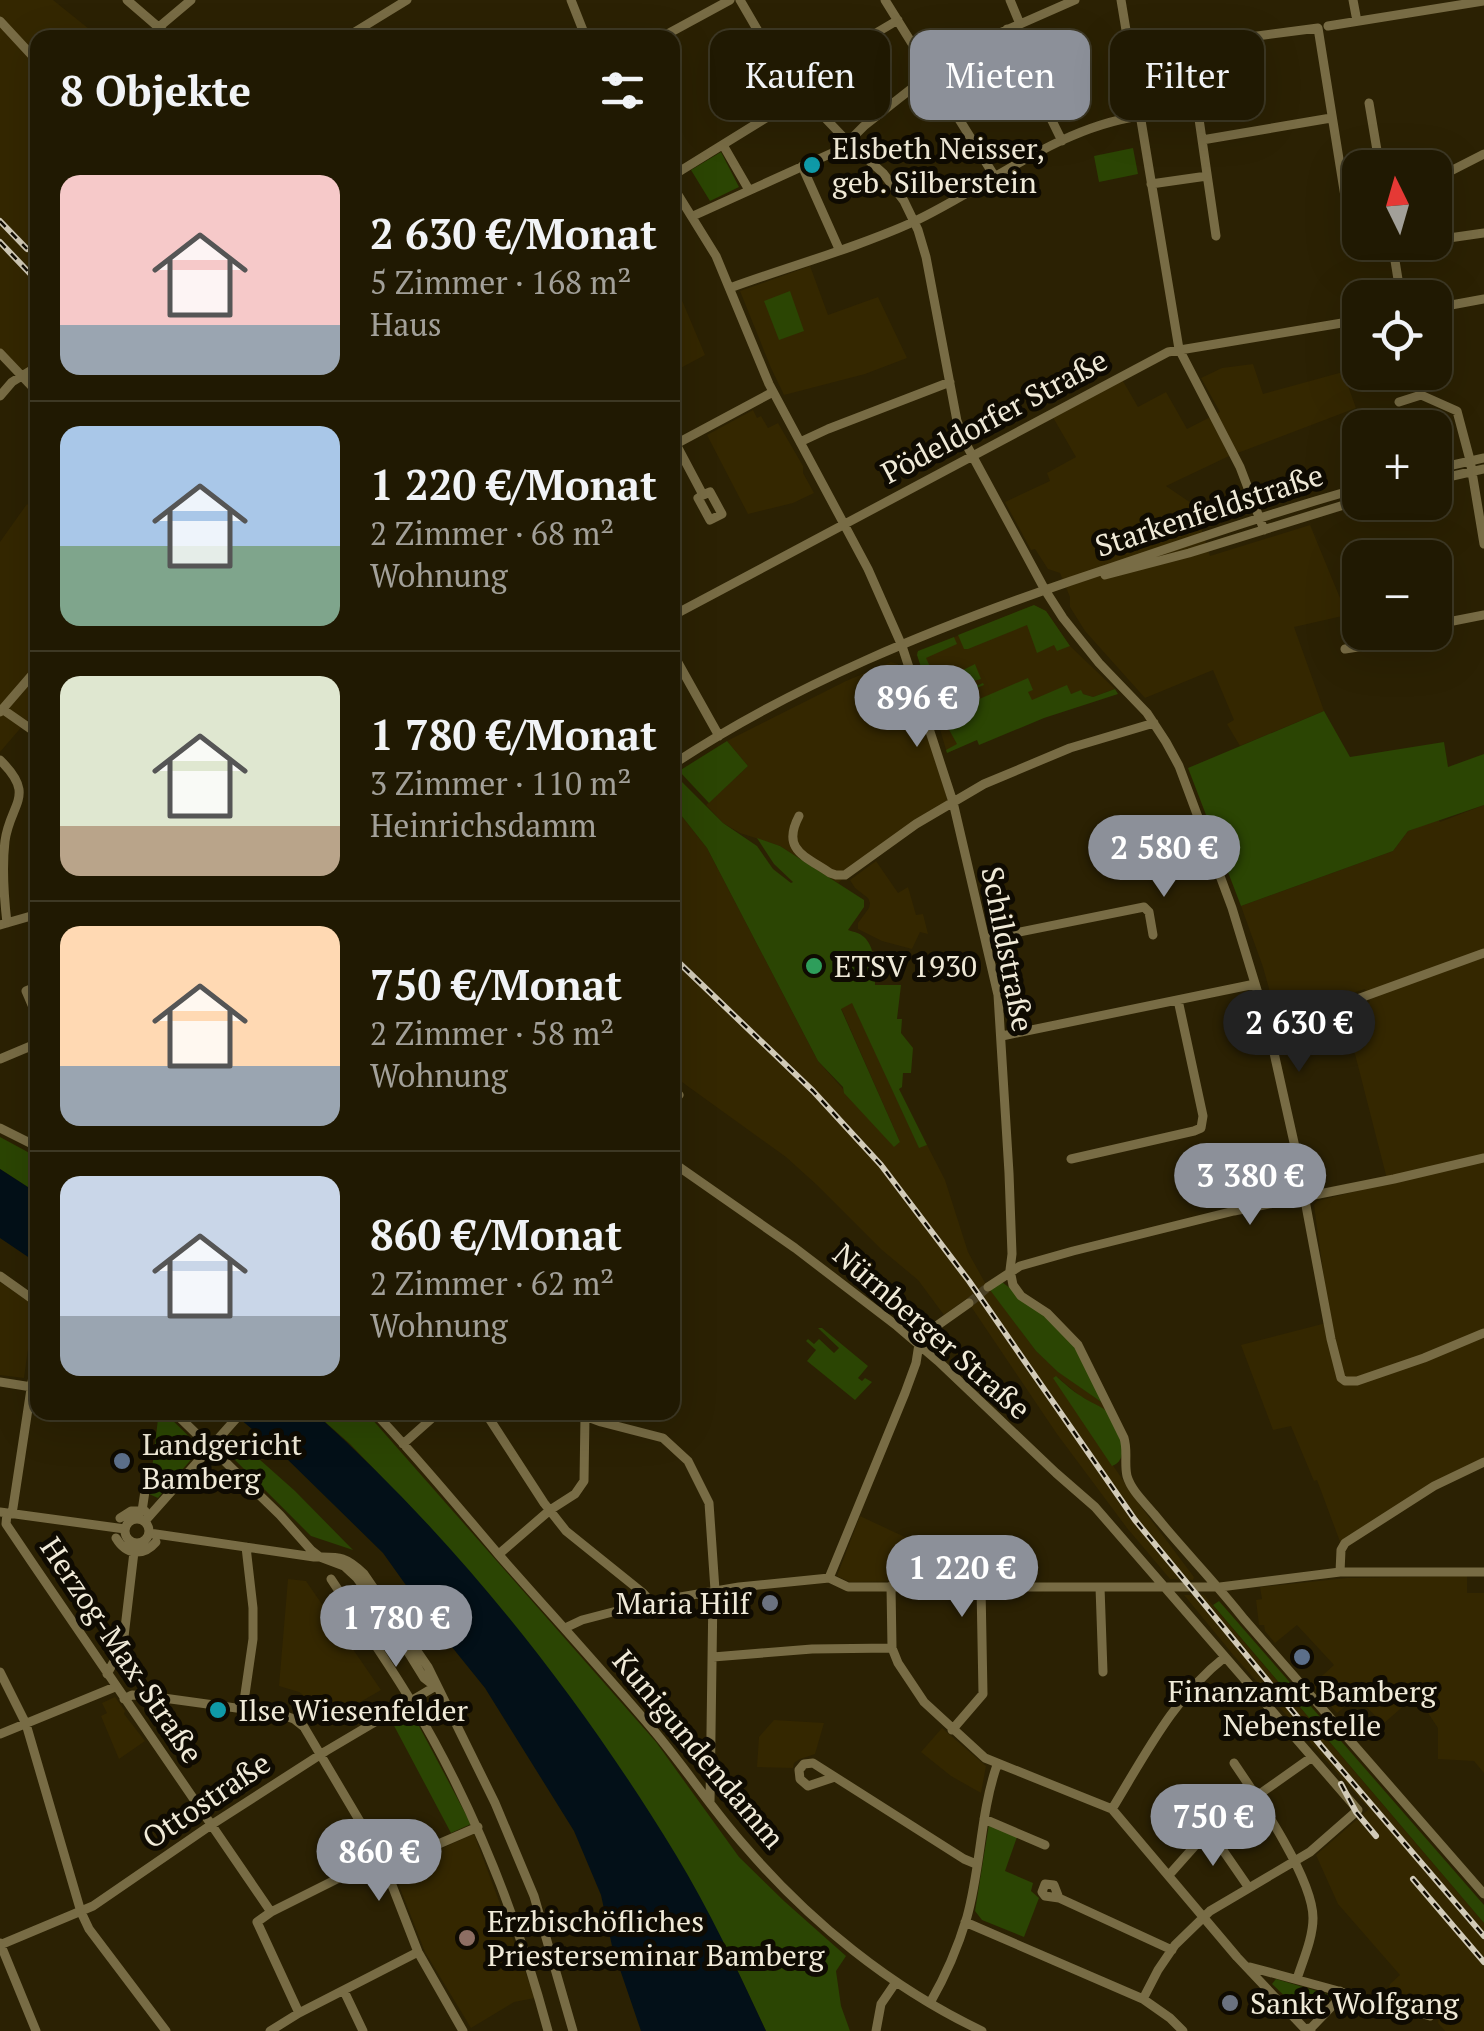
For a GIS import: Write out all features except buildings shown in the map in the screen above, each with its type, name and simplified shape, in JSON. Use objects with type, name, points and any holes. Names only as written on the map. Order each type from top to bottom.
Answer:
[{"type":"street","points":[[128,0],[163,30]]},
{"type":"street","points":[[159,26],[192,0]]},
{"type":"street","points":[[358,30],[407,0]]},
{"type":"street","points":[[570,0],[583,30]]},
{"type":"street","points":[[675,30],[730,0]]},
{"type":"street","points":[[740,0],[757,30]]},
{"type":"street","points":[[885,0],[910,40]]},
{"type":"street","points":[[1010,0],[1020,24]]},
{"type":"street","points":[[1062,141],[1007,29],[1075,0]]},
{"type":"street","points":[[1121,0],[1126,30]]},
{"type":"street","points":[[1353,0],[1356,16]]},
{"type":"street","points":[[1264,35],[1484,0]]},
{"type":"street","points":[[0,20],[30,53]]},
{"type":"street","points":[[881,30],[898,20]]},
{"type":"street","points":[[1323,27],[1331,118],[1342,181]]},
{"type":"street","points":[[694,216],[832,153],[910,89]]},
{"type":"street","points":[[1370,103],[1377,150]]},
{"type":"street","points":[[1202,140],[1331,118]]},
{"type":"street","points":[[680,171],[763,120]]},
{"type":"street","points":[[827,120],[883,174],[914,222],[934,289],[957,421],[972,456],[1045,590],[1089,652],[1154,723],[1183,778],[1232,908],[1268,1026],[1341,1378],[1344,1382],[1357,1382],[1484,1333]]},
{"type":"street","points":[[959,120],[995,177]]},
{"type":"street","points":[[730,288],[914,222],[1062,141],[1114,120]]},
{"type":"street","points":[[1141,120],[1178,349],[1244,476],[1262,525]]},
{"type":"street","points":[[1198,120],[1216,236]]},
{"type":"street","points":[[723,145],[748,190]]},
{"type":"street","points":[[1452,170],[1484,154]]},
{"type":"street","points":[[802,166],[839,249]]},
{"type":"street","points":[[1151,184],[1207,176]]},
{"type":"street","name":"Schildstraße","points":[[680,196],[716,256],[773,392],[868,569],[902,646],[953,802],[998,995],[1012,1243],[1010,1270]]},
{"type":"street","points":[[1452,237],[1484,232]]},
{"type":"street","points":[[1452,305],[1484,299]]},
{"type":"street","name":"Pödeldorfer Straße","points":[[680,612],[1166,353],[1342,323]]},
{"type":"street","points":[[0,354],[30,384]]},
{"type":"street","points":[[0,396],[30,370]]},
{"type":"street","points":[[800,442],[950,382]]},
{"type":"street","points":[[680,442],[773,392]]},
{"type":"street","points":[[1398,402],[1421,396],[1455,408],[1470,460],[1484,544]]},
{"type":"street","points":[[680,455],[703,495]]},
{"type":"street","points":[[1452,464],[1484,458]]},
{"type":"street","points":[[1452,476],[1484,469]]},
{"type":"street","name":"Starkenfeldstraße","points":[[680,760],[826,680],[902,646],[1045,590],[1189,553],[1342,495]]},
{"type":"street","name":"Starkenfeldstraße","points":[[1262,525],[1342,506]]},
{"type":"street","points":[[1452,621],[1484,615]]},
{"type":"street","points":[[680,667],[718,736]]},
{"type":"street","points":[[30,677],[1,711],[30,729]]},
{"type":"street","points":[[799,816],[791,834],[796,848],[840,876],[916,824],[1028,764],[1154,723]]},
{"type":"street","points":[[0,760],[16,781],[19,801],[5,842],[3,924],[30,916]]},
{"type":"street","points":[[985,939],[1144,907],[1149,912],[1153,935]]},
{"type":"street","points":[[1268,1026],[1484,953]]},
{"type":"street","points":[[1002,1036],[1255,984]]},
{"type":"street","points":[[1071,1159],[1201,1128],[1202,1116],[1178,1000]]},
{"type":"street","points":[[0,1059],[30,1046]]},
{"type":"street","points":[[0,1128],[30,1143]]},
{"type":"street","points":[[988,1287],[1010,1270],[1038,1260],[1484,1158]]},
{"type":"street","name":"Nürnberger Straße","points":[[680,1168],[795,1248],[918,1344],[1095,1507],[1142,1560],[1358,1810],[1294,1862]]},
{"type":"street","points":[[1010,1270],[1017,1291],[1047,1313],[1078,1345],[1120,1428],[1127,1447],[1129,1480],[1174,1539],[1220,1587],[1484,1894]]},
{"type":"street","points":[[0,1276],[30,1297]]},
{"type":"street","points":[[829,1578],[905,1394],[918,1344],[969,1303]]},
{"type":"street","points":[[0,1382],[30,1386]]},
{"type":"street","points":[[30,1405],[6,1513],[124,1529]]},
{"type":"street","points":[[182,1420],[320,1557]]},
{"type":"street","points":[[124,1529],[131,1520],[144,1515],[235,1420]]},
{"type":"street","name":"Kunigundendamm","points":[[381,1420],[660,1738],[743,1844],[794,1898],[896,1982],[977,2030]]},
{"type":"street","points":[[403,1444],[431,1420]]},
{"type":"street","points":[[491,1420],[550,1510],[576,1540],[651,1602]]},
{"type":"street","points":[[499,1554],[583,1484],[584,1420]]},
{"type":"street","points":[[604,1420],[659,1436],[688,1461],[709,1503],[714,1591],[710,1803]]},
{"type":"street","points":[[1340,1572],[1344,1542],[1434,1486],[1484,1462]]},
{"type":"street","points":[[116,1538],[124,1549],[145,1551],[152,1538],[144,1515],[145,1491]]},
{"type":"street","points":[[120,1518],[132,1510],[144,1515]]},
{"type":"street","name":"Herzog-Max-Straße","points":[[6,1513],[6,1524],[270,1912]]},
{"type":"street","points":[[124,1529],[126,1537],[135,1544],[152,1538],[320,1557],[344,1566],[357,1578],[424,1678],[436,1686],[495,1802],[546,1930],[573,2031]]},
{"type":"street","points":[[288,1553],[297,1543],[296,1534]]},
{"type":"street","points":[[244,1704],[253,1619],[246,1547]]},
{"type":"street","points":[[107,1674],[123,1645],[134,1552]]},
{"type":"street","points":[[1135,1588],[1142,1582],[1142,1560]]},
{"type":"street","points":[[565,1628],[651,1602],[829,1578],[848,1586],[1166,1588],[1220,1587],[1340,1572],[1484,1572]]},
{"type":"street","points":[[332,1579],[411,1701],[478,1827],[532,1971],[548,2031]]},
{"type":"street","points":[[1236,1609],[1239,1594],[1248,1584]]},
{"type":"street","points":[[891,1586],[892,1648],[898,1663],[924,1702],[952,1730],[998,1765],[1112,1809],[1307,2030],[1337,2001],[1340,1991]]},
{"type":"street","points":[[952,1730],[983,1694],[980,1587]]},
{"type":"street","points":[[1100,1587],[1103,1672]]},
{"type":"street","points":[[713,1657],[892,1648]]},
{"type":"street","points":[[1112,1809],[1175,1709],[1198,1680],[1225,1658]]},
{"type":"street","points":[[0,1672],[26,1724],[82,1912],[90,1929],[166,2031]]},
{"type":"street","points":[[0,1734],[116,1686]]},
{"type":"street","name":"Ottostraße","points":[[0,1944],[82,1912],[321,1754],[436,1686]]},
{"type":"street","points":[[124,1699],[149,1696],[244,1704],[294,1718],[304,1727],[383,1862],[418,1952],[464,2031]]},
{"type":"street","points":[[1169,1875],[1209,1830],[1312,1756]]},
{"type":"street","points":[[1234,1763],[1257,1796],[1312,1901],[1314,1921],[1298,1979]]},
{"type":"street","points":[[930,2003],[965,1922],[998,1765]]},
{"type":"street","points":[[835,1777],[976,1864]]},
{"type":"street","points":[[984,1818],[1044,1845]]},
{"type":"street","points":[[298,2013],[257,1926],[258,1920],[383,1862],[478,1827]]},
{"type":"street","points":[[1209,1830],[1249,1888]]},
{"type":"street","points":[[1143,1999],[1172,1950],[1204,1916],[1294,1862]]},
{"type":"street","points":[[1059,1898],[1172,1950]]},
{"type":"street","points":[[965,1922],[1143,1999],[1183,2031]]},
{"type":"street","points":[[0,1944],[36,2031]]},
{"type":"street","points":[[276,2030],[298,2013],[418,1952]]},
{"type":"street","points":[[1247,1966],[1430,2016]]},
{"type":"street","points":[[876,2031],[881,2004],[896,1982]]},
{"type":"street","points":[[344,1991],[364,2031]]},
{"type":"shaded area","points":[[0,0],[53,0],[90,30],[30,30],[30,388],[0,355]]},
{"type":"shaded area","points":[[810,266],[828,315],[878,297],[907,358],[865,374],[784,395],[740,291]]},
{"type":"shaded area","points":[[680,296],[705,355],[680,368]]},
{"type":"shaded area","points":[[1253,364],[1263,394],[1342,372],[1342,390],[1350,390],[1356,408],[1342,410],[1342,413],[1227,457],[1166,486],[1194,505],[1210,556],[1310,525],[1342,603],[1342,616],[1294,627],[1324,711],[1240,746],[1227,724],[1234,720],[1213,670],[1145,698],[1085,631],[1070,607],[1060,573],[1048,569],[1035,549],[1031,550],[1005,502],[1050,481],[1047,473],[1076,457],[1051,414],[1120,376],[1138,407],[1166,392],[1187,429],[1220,412],[1201,378],[1222,368]]},
{"type":"shaded area","points":[[753,410],[768,428],[778,423],[814,493],[793,503],[748,514],[707,435]]},
{"type":"shaded area","points":[[27,504],[30,506],[30,717],[0,752],[0,542]]},
{"type":"shaded area","points":[[1034,605],[1046,611],[1070,646],[1115,689],[1093,697],[1080,691],[973,729],[977,739],[947,753],[917,652]]},
{"type":"shaded area","points":[[891,662],[898,664],[948,801],[838,883],[780,846],[723,823],[706,805],[748,766],[727,741]]},
{"type":"shaded area","points":[[1484,805],[1484,1464],[1342,1547],[1291,1426],[1273,1430],[1241,1345],[1330,1322],[1314,1205],[1388,1183],[1344,1011],[1370,1002],[1365,989],[1277,1017],[1241,906],[1393,851],[1408,831]]},
{"type":"shaded area","points":[[680,814],[707,848],[818,1061],[894,1146],[900,1142],[841,1008],[852,1002],[919,1147],[927,1145],[945,1180],[968,1252],[984,1281],[1036,1351],[1107,1406],[1110,1413],[1054,1378],[1193,1580],[1170,1579],[1127,1528],[1057,1434],[966,1299],[944,1315],[918,1280],[786,1157],[680,1081]]},
{"type":"shaded area","points":[[876,861],[898,893],[908,887],[916,915],[923,914],[928,934],[920,932],[912,949],[858,929],[870,903],[850,880]]},
{"type":"shaded area","points":[[0,1169],[30,1188],[30,1258],[0,1238]]},
{"type":"shaded area","points":[[0,1282],[30,1302],[30,1334],[24,1378],[0,1375]]},
{"type":"shaded area","points":[[241,1420],[322,1420],[417,1513],[511,1620],[598,1735],[676,1855],[766,2031],[641,2031],[612,1946],[601,1895],[574,1831],[485,1688],[383,1553]]},
{"type":"shaded area","points":[[860,1516],[924,1546],[924,1581],[850,1582],[837,1576]]},
{"type":"shaded area","points":[[1467,1576],[1467,1593],[1484,1593],[1484,1773],[1474,1761],[1438,1759],[1438,1728],[1416,1695],[1383,1724],[1357,1697],[1337,1713],[1312,1685],[1334,1665],[1297,1625],[1275,1643],[1264,1625],[1259,1625],[1256,1600],[1262,1599],[1260,1587],[1347,1578]]},
{"type":"shaded area","points":[[288,1579],[306,1581],[381,1690],[329,1720],[299,1692],[279,1686]]},
{"type":"shaded area","points":[[1184,1595],[1204,1595],[1484,1923],[1484,2031],[1445,2031],[1438,2023],[1440,2011],[1386,1998],[1390,1984],[1400,1975],[1338,1904],[1316,1855],[1369,1809]]},
{"type":"shaded area","points":[[115,1697],[145,1741],[119,1759],[101,1716],[107,1713],[102,1703]]},
{"type":"shaded area","points":[[774,1720],[824,1723],[815,1754],[800,1759],[793,1768],[757,1767],[759,1737]]},
{"type":"shaded area","points":[[942,1728],[986,1766],[981,1793],[921,1752]]},
{"type":"shaded area","name":"Erzbischöfliches Priesterseminar Bamberg","points":[[474,1834],[535,1998],[514,2002],[471,2028],[425,1952],[393,1870]]},
{"type":"green space","points":[[1133,148],[1138,174],[1099,182],[1094,156]]},
{"type":"green space","points":[[721,152],[739,187],[710,201],[691,170]]},
{"type":"green space","points":[[790,291],[804,331],[779,340],[764,301]]},
{"type":"green space","points":[[1034,605],[1046,611],[1070,646],[1057,651],[1054,645],[1037,653],[1027,625],[964,649],[958,635]]},
{"type":"green space","points":[[954,637],[957,644],[926,658],[937,676],[952,669],[955,674],[975,664],[981,679],[966,683],[969,689],[983,683],[972,690],[977,700],[1028,678],[1032,700],[1067,685],[1071,694],[1081,690],[1093,697],[1115,689],[1118,694],[947,753],[957,744],[947,726],[941,727],[917,655],[918,651]]},
{"type":"green space","points":[[1324,711],[1350,757],[1444,742],[1448,767],[1484,754],[1484,805],[1408,831],[1393,851],[1241,906],[1188,768]]},
{"type":"green space","points":[[727,741],[748,766],[709,803],[680,770]]},
{"type":"green space","points":[[680,780],[723,823],[757,846],[773,869],[791,883],[757,838],[780,846],[864,900],[864,907],[848,930],[862,936],[871,947],[875,985],[901,985],[897,1019],[902,1019],[901,1033],[913,1048],[911,1073],[903,1073],[899,1089],[927,1145],[919,1148],[852,1003],[841,1009],[900,1142],[894,1147],[818,1061],[707,848],[680,814]]},
{"type":"green space","points":[[0,1137],[30,1153],[30,1188],[0,1169]]},
{"type":"green space","points":[[1002,1282],[1049,1318],[1077,1347],[1107,1406],[1058,1372],[1036,1351],[990,1290]]},
{"type":"green space","points":[[818,1328],[868,1366],[858,1378],[872,1382],[855,1400],[807,1361],[816,1350],[808,1339],[814,1344],[819,1339],[834,1353],[839,1348]]},
{"type":"green space","points":[[1056,1376],[1113,1418],[1123,1449],[1118,1462],[1112,1466],[1053,1378]]},
{"type":"green space","points":[[158,1420],[172,1420],[201,1448],[158,1498],[149,1494]]},
{"type":"green space","points":[[323,1420],[373,1420],[656,1742],[739,1857],[846,1956],[836,1971],[841,2006],[850,2031],[766,2031],[731,1957],[420,1517]]},
{"type":"green space","points":[[231,1434],[353,1550],[311,1536],[225,1450]]},
{"type":"green space","points":[[1219,1601],[1484,1905],[1484,1923],[1213,1605]]},
{"type":"green space","points":[[410,1709],[471,1824],[451,1833],[391,1720]]},
{"type":"green space","points":[[989,1824],[1017,1837],[1005,1871],[1033,1883],[1031,1891],[1039,1898],[1024,1937],[982,1920],[975,1911]]},
{"type":"green space","points":[[1276,1979],[1330,1998],[1308,2018],[1272,1984]]},
{"type":"tunnel","points":[[969,1303],[988,1287]]},
{"type":"railway","points":[[0,221],[27,249]]},
{"type":"railway","points":[[0,242],[30,274]]},
{"type":"railway","points":[[680,964],[813,1091],[881,1165],[969,1281],[1135,1520],[1484,1936]]},
{"type":"railway","points":[[1341,1784],[1356,1812],[1376,1836]]},
{"type":"railway","points":[[1413,1879],[1484,1962]]},
{"type":"place","name":"Elsbeth Neisser, geb. Silberstein","points":[[812,165]]},
{"type":"place","name":"ETSV 1930","points":[[814,966]]},
{"type":"place","name":"Landgericht Bamberg","points":[[122,1461]]},
{"type":"place","name":"Maria Hilf","points":[[770,1603]]},
{"type":"place","name":"Finanzamt Bamberg Nebenstelle","points":[[1302,1657]]},
{"type":"place","name":"Ilse Wiesenfelder","points":[[218,1710]]},
{"type":"place","name":"Erzbischöfliches Priesterseminar Bamberg","points":[[467,1938]]},
{"type":"place","name":"Sankt Wolfgang","points":[[1230,2003]]}]
